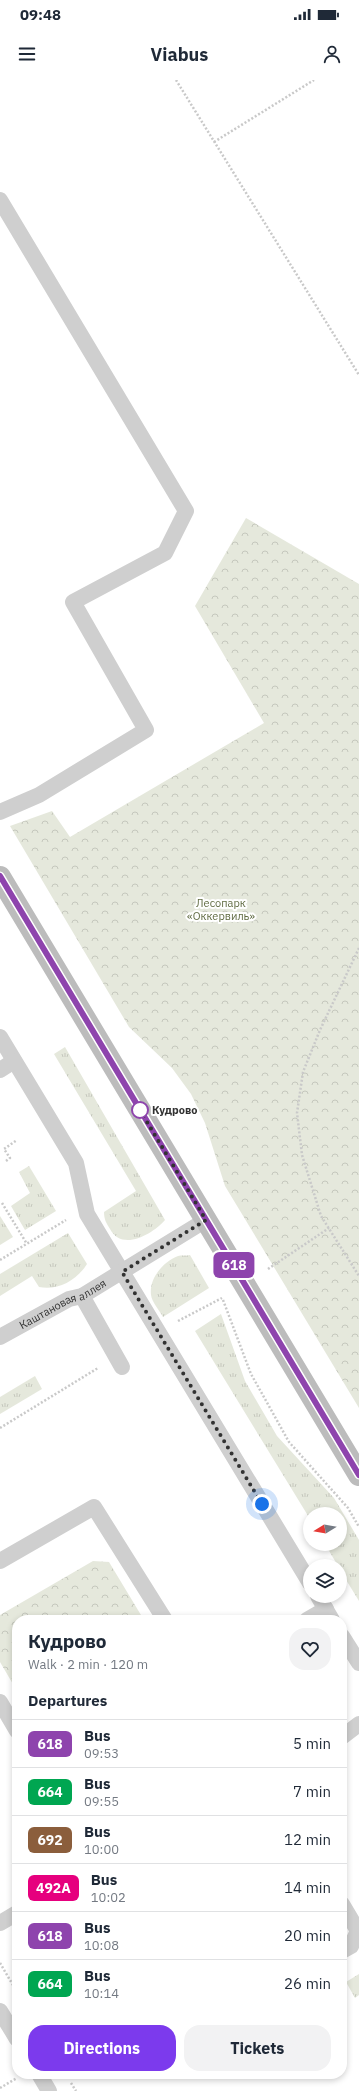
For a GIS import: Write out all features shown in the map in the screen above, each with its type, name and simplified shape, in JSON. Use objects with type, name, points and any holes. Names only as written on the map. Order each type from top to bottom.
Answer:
[{"type":"street","points":[[0,876],[359,1475]]},
{"type":"lane","points":[[0,200],[186,511],[165,553],[73,602],[146,730],[39,795],[0,812]]},
{"type":"lane","points":[[0,1037],[76,1163],[87,1214],[303,1571]]},
{"type":"lane","points":[[0,1070],[14,1061]]},
{"type":"lane","name":"Каштановая аллея","points":[[0,1337],[69,1300],[82,1296],[206,1220]]},
{"type":"lane","points":[[82,1296],[122,1367]]},
{"type":"lane","points":[[0,1561],[94,1506],[162,1615]]},
{"type":"lane","points":[[314,1615],[325,1608]]},
{"type":"lane","points":[[347,1644],[359,1663]]},
{"type":"lane","points":[[0,1702],[12,1722]]},
{"type":"lane","points":[[347,1733],[359,1724]]},
{"type":"lane","points":[[347,1912],[358,1931],[351,1946],[347,1948]]},
{"type":"lane","points":[[0,1923],[12,1916]]},
{"type":"lane","points":[[0,2011],[12,2031]]},
{"type":"lane","points":[[42,2079],[49,2091]]},
{"type":"path","points":[[176,80],[359,375]]},
{"type":"path","points":[[214,142],[314,80]]},
{"type":"path","points":[[359,948],[320,1030],[303,1072],[297,1113],[302,1155],[321,1216],[359,1276]]},
{"type":"path","points":[[6,1160],[10,1158],[4,1149],[17,1140]]},
{"type":"path","points":[[2,1203],[27,1244]]},
{"type":"path","points":[[0,1260],[67,1220]]},
{"type":"path","points":[[268,1269],[329,1228]]},
{"type":"path","points":[[219,1293],[251,1374],[289,1442],[348,1508],[359,1527]]},
{"type":"path","points":[[175,1323],[222,1298]]},
{"type":"path","points":[[0,1428],[96,1370],[112,1351]]},
{"type":"path","points":[[0,1963],[12,1983]]},
{"type":"path","points":[[0,2088],[15,2079]]},
{"type":"green space","name":"Лесопарк «Оккервиль»","points":[[246,518],[359,584],[359,1408],[225,1186],[205,1123],[191,1094],[172,1068],[129,1027],[10,826],[52,811],[70,837],[264,723],[195,606]]},
{"type":"green space","points":[[65,1047],[165,1220],[153,1231],[138,1238],[130,1240],[115,1236],[104,1217],[104,1212],[136,1191],[54,1054]]},
{"type":"green space","points":[[29,1166],[56,1211],[25,1230],[11,1206],[30,1193],[19,1172]]},
{"type":"green space","points":[[0,1216],[13,1237],[0,1245]]},
{"type":"green space","points":[[68,1233],[87,1264],[78,1275],[60,1286],[46,1288],[39,1287],[32,1276],[0,1296],[0,1274]]},
{"type":"green space","points":[[190,1255],[209,1288],[163,1317],[151,1295],[152,1283],[158,1271],[167,1262],[179,1256]]},
{"type":"green space","points":[[221,1314],[245,1381],[277,1436],[334,1498],[339,1507],[303,1508],[195,1331]]},
{"type":"green space","points":[[35,1376],[42,1389],[0,1414],[0,1397]]},
{"type":"green space","points":[[347,1520],[359,1540],[359,1601],[347,1581],[347,1559],[334,1559],[329,1551],[347,1551]]},
{"type":"green space","points":[[93,1561],[109,1562],[141,1615],[12,1615],[12,1682],[0,1662],[0,1615]]},
{"type":"green space","points":[[359,1974],[359,1995],[355,1998],[347,1984],[347,1981]]},
{"type":"bus line","name":"618","points":[[0,876],[359,1475]]},
{"type":"place","name":"Кудрово","points":[[140,1110]]},
{"type":"route","points":[[140,1110],[138,1107],[206,1220],[122,1272],[262,1504]]}]
